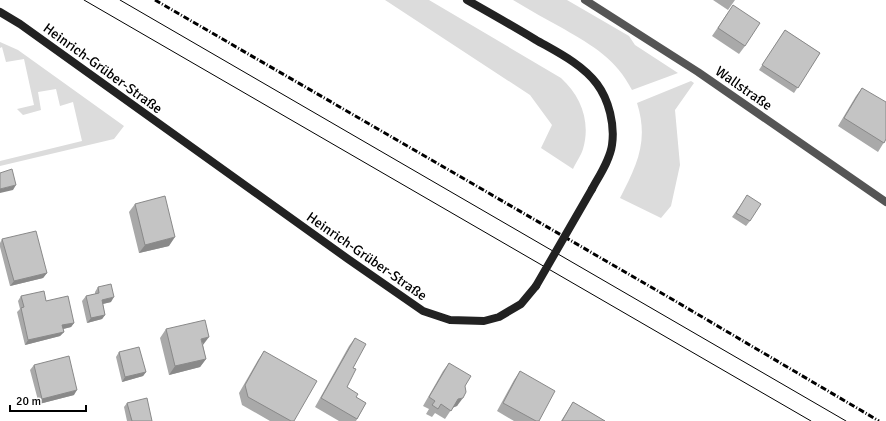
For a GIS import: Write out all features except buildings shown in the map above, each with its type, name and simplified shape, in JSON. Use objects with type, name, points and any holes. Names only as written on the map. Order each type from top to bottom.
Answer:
[{"type":"street","name":"Heinrich-Grüber-Straße","points":[[0,12],[20,24],[423,311],[450,320],[484,321],[499,317],[521,304],[536,286],[592,189],[609,156],[613,136],[612,122],[604,96],[597,84],[585,72],[559,53],[467,0]]},
{"type":"street","name":"Wallstraße","points":[[585,0],[698,72],[886,202]]},
{"type":"shaded area","points":[[385,0],[429,0],[561,78],[579,101],[585,119],[586,129],[583,149],[573,169],[541,148],[552,125],[530,95]]},
{"type":"shaded area","points":[[513,0],[567,0],[629,36],[635,45],[678,73],[632,90],[619,70],[603,54],[575,35]]},
{"type":"shaded area","points":[[0,42],[18,50],[124,126],[114,139],[0,166],[0,161],[82,141],[73,102],[60,106],[56,89],[38,92],[41,110],[23,115],[17,109],[34,105],[24,59],[6,62],[2,47],[0,48]]},
{"type":"shaded area","points":[[691,81],[694,83],[675,110],[680,165],[671,206],[661,218],[620,198],[632,175],[641,141],[642,129],[637,103]]},
{"type":"tram line","points":[[84,0],[811,421]]},
{"type":"tram line","points":[[120,0],[846,421]]},
{"type":"railway","points":[[155,0],[670,298],[879,421]]}]
